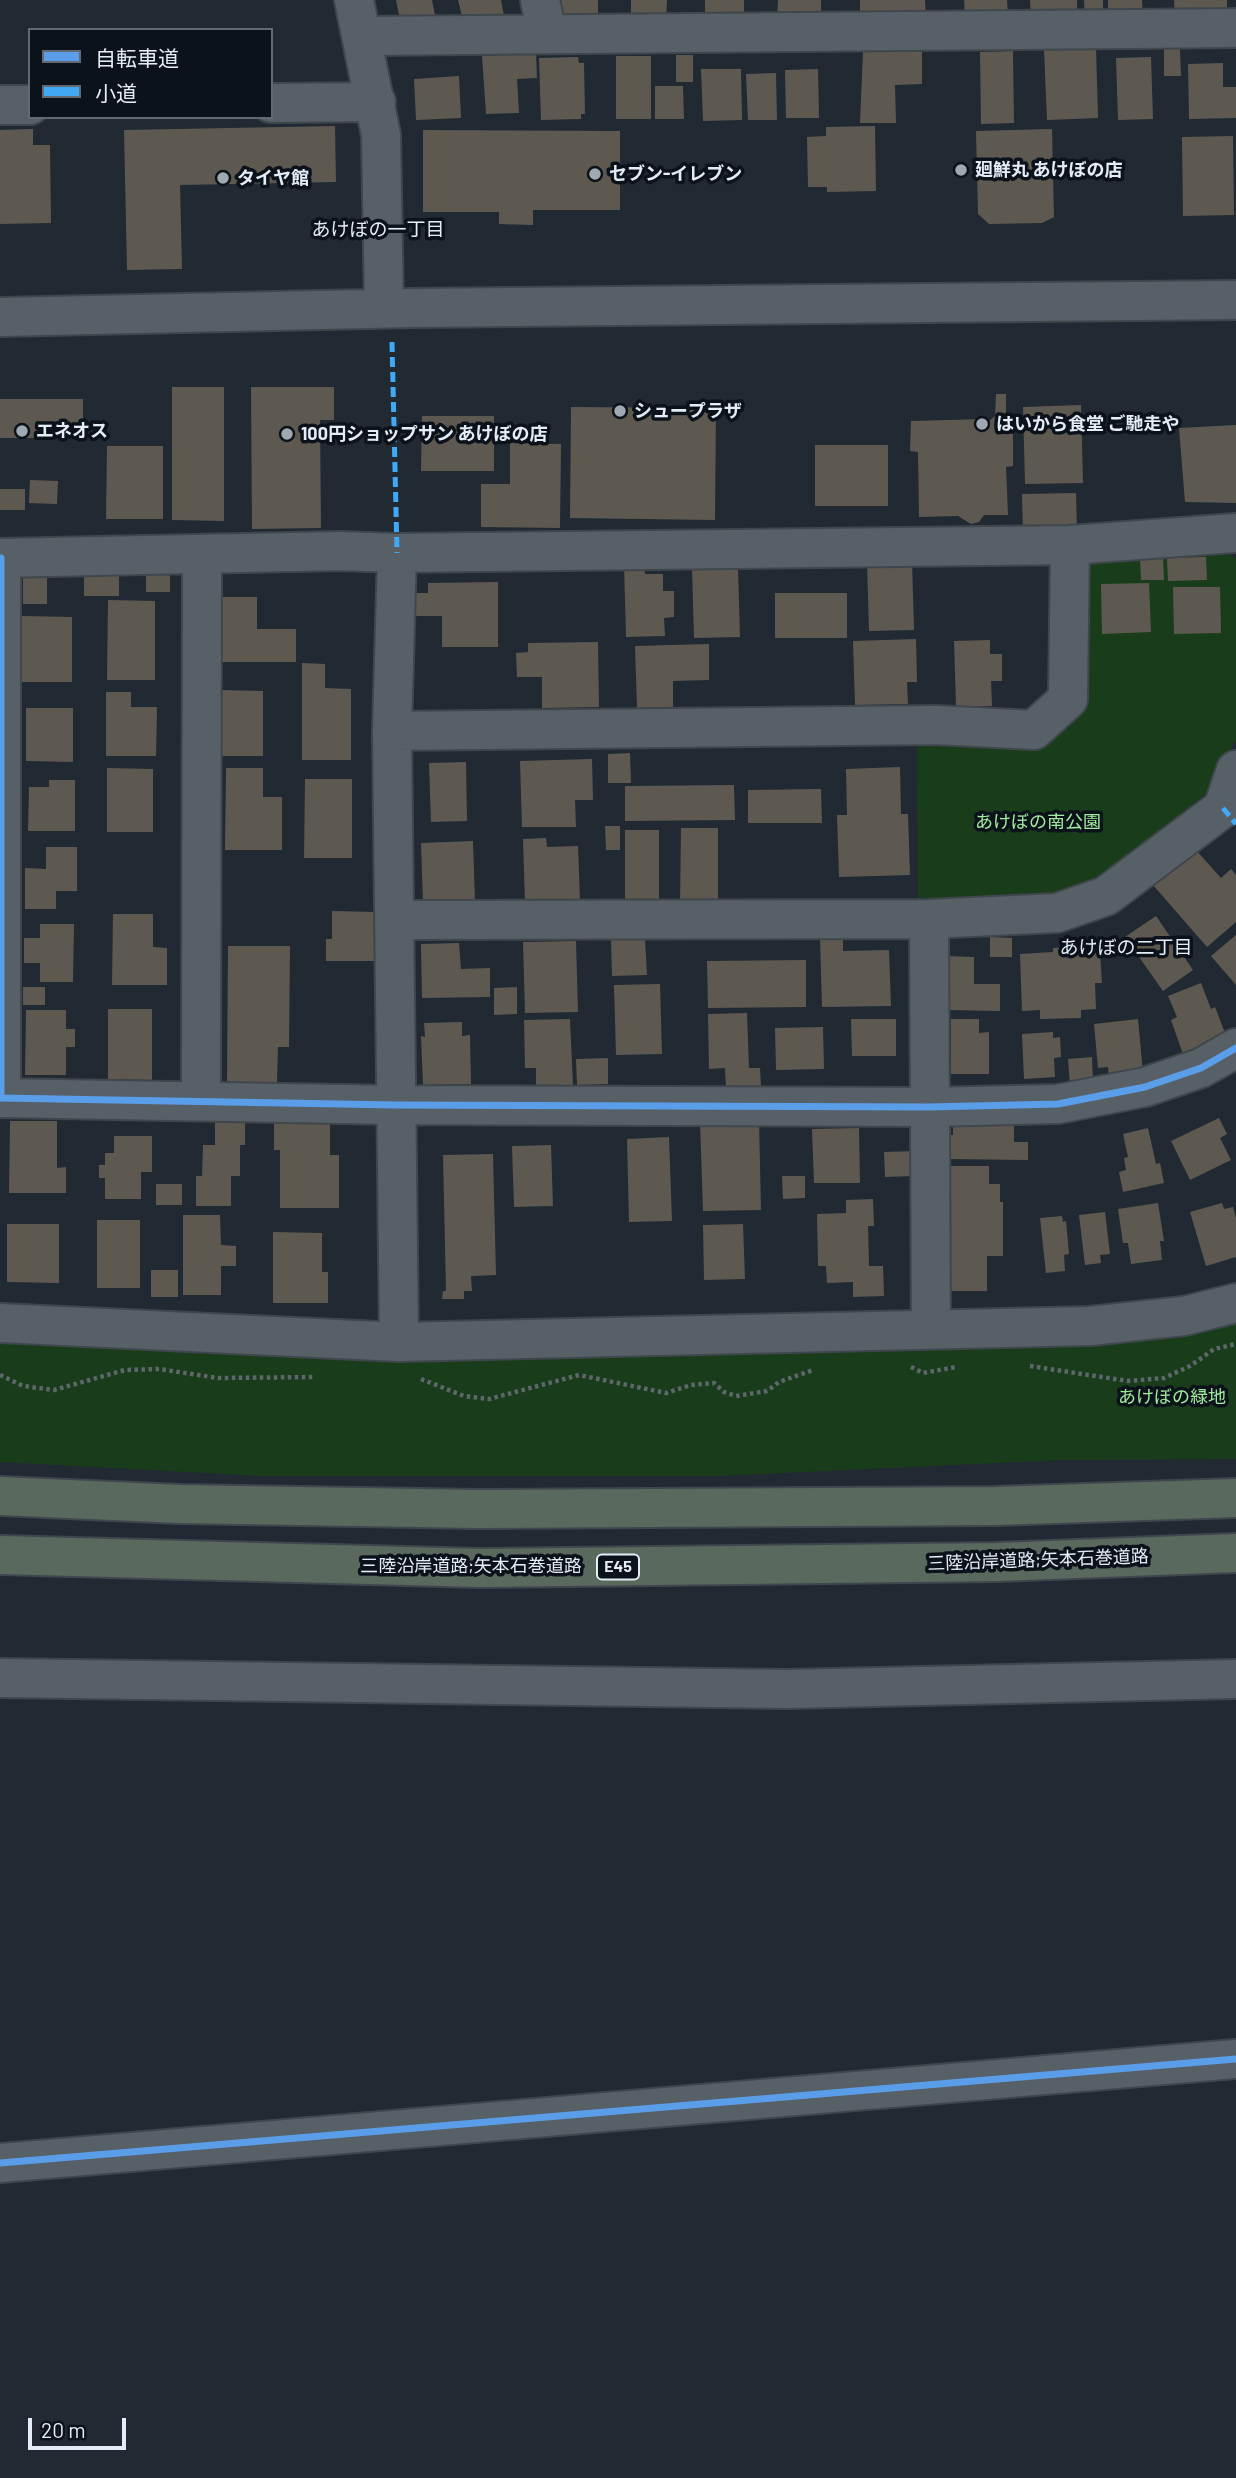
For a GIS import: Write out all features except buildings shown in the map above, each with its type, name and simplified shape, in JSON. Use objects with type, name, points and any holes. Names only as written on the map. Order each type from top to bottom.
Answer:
[{"type":"highway","points":[[0,1496],[180,1504],[478,1509],[995,1506],[1236,1497]]},
{"type":"highway","name":"三陸沿岸道路;矢本石巻道路","points":[[0,1555],[493,1568],[997,1562],[1236,1553]]},
{"type":"street","points":[[384,309],[382,135],[358,18],[946,14],[1236,27]]},
{"type":"street","points":[[273,103],[376,102]]},
{"type":"street","points":[[0,105],[28,105]]},
{"type":"street","points":[[0,317],[384,309],[1236,300]]},
{"type":"street","points":[[1236,533],[1070,545],[397,553],[340,551],[1,558],[1,1098],[396,1105],[930,1107],[1058,1104],[1145,1087],[1201,1068],[1236,1048]]},
{"type":"street","points":[[392,731],[934,725],[1034,730],[1068,699],[1070,545]]},
{"type":"street","points":[[397,553],[392,731],[399,1342]]},
{"type":"street","points":[[201,1101],[202,554]]},
{"type":"street","points":[[394,920],[929,919],[1057,913],[1106,896],[1223,808],[1236,770]]},
{"type":"street","points":[[929,919],[931,1329]]},
{"type":"street","points":[[0,1323],[399,1342],[1090,1326],[1184,1316],[1236,1303]]},
{"type":"street","points":[[0,1678],[772,1689],[1236,1679]]},
{"type":"street","points":[[0,2163],[1236,2059]]},
{"type":"path","points":[[1023,1365],[1128,1381],[1164,1378],[1190,1366],[1214,1349],[1236,1344]]},
{"type":"path","points":[[902,1363],[923,1373],[957,1367]]},
{"type":"path","points":[[414,1376],[464,1396],[489,1399],[579,1376],[666,1393],[691,1385],[715,1383],[724,1392],[736,1396],[767,1391],[779,1382],[820,1367]]},
{"type":"path","points":[[0,1375],[23,1386],[54,1390],[125,1370],[159,1370],[218,1378],[318,1377]]},
{"type":"green space","name":"あけぼの南公園","points":[[1232,555],[1236,559],[1236,740],[1210,790],[1102,880],[1059,900],[918,903],[917,747],[1033,743],[1088,706],[1086,570],[1097,557]]},
{"type":"green space","name":"あけぼの緑地","points":[[1236,1319],[1236,1459],[1062,1460],[717,1476],[262,1476],[0,1462],[0,1341]]},
{"type":"marked path","points":[[392,342],[397,553]]},
{"type":"marked path","points":[[1223,808],[1236,824]]},
{"type":"cycle path","points":[[1,558],[1,1098],[396,1105],[930,1107],[1058,1104],[1145,1087],[1201,1068],[1236,1048]]},
{"type":"cycle path","points":[[0,2163],[1236,2059]]},
{"type":"place","name":"廻鮮丸 あけぼの店","points":[[961,170]]},
{"type":"place","name":"セブン-イレブン","points":[[595,174]]},
{"type":"place","name":"タイヤ館","points":[[223,178]]},
{"type":"place","name":"シュープラザ","points":[[620,411]]},
{"type":"place","name":"はいから食堂 ご馳走や","points":[[982,424]]},
{"type":"place","name":"エネオス","points":[[22,431]]},
{"type":"place","name":"100円ショップサン あけぼの店","points":[[287,434]]},
{"type":"district","name":"あけぼの一丁目","points":[[378,230]]},
{"type":"district","name":"あけぼの二丁目","points":[[1126,948]]}]
